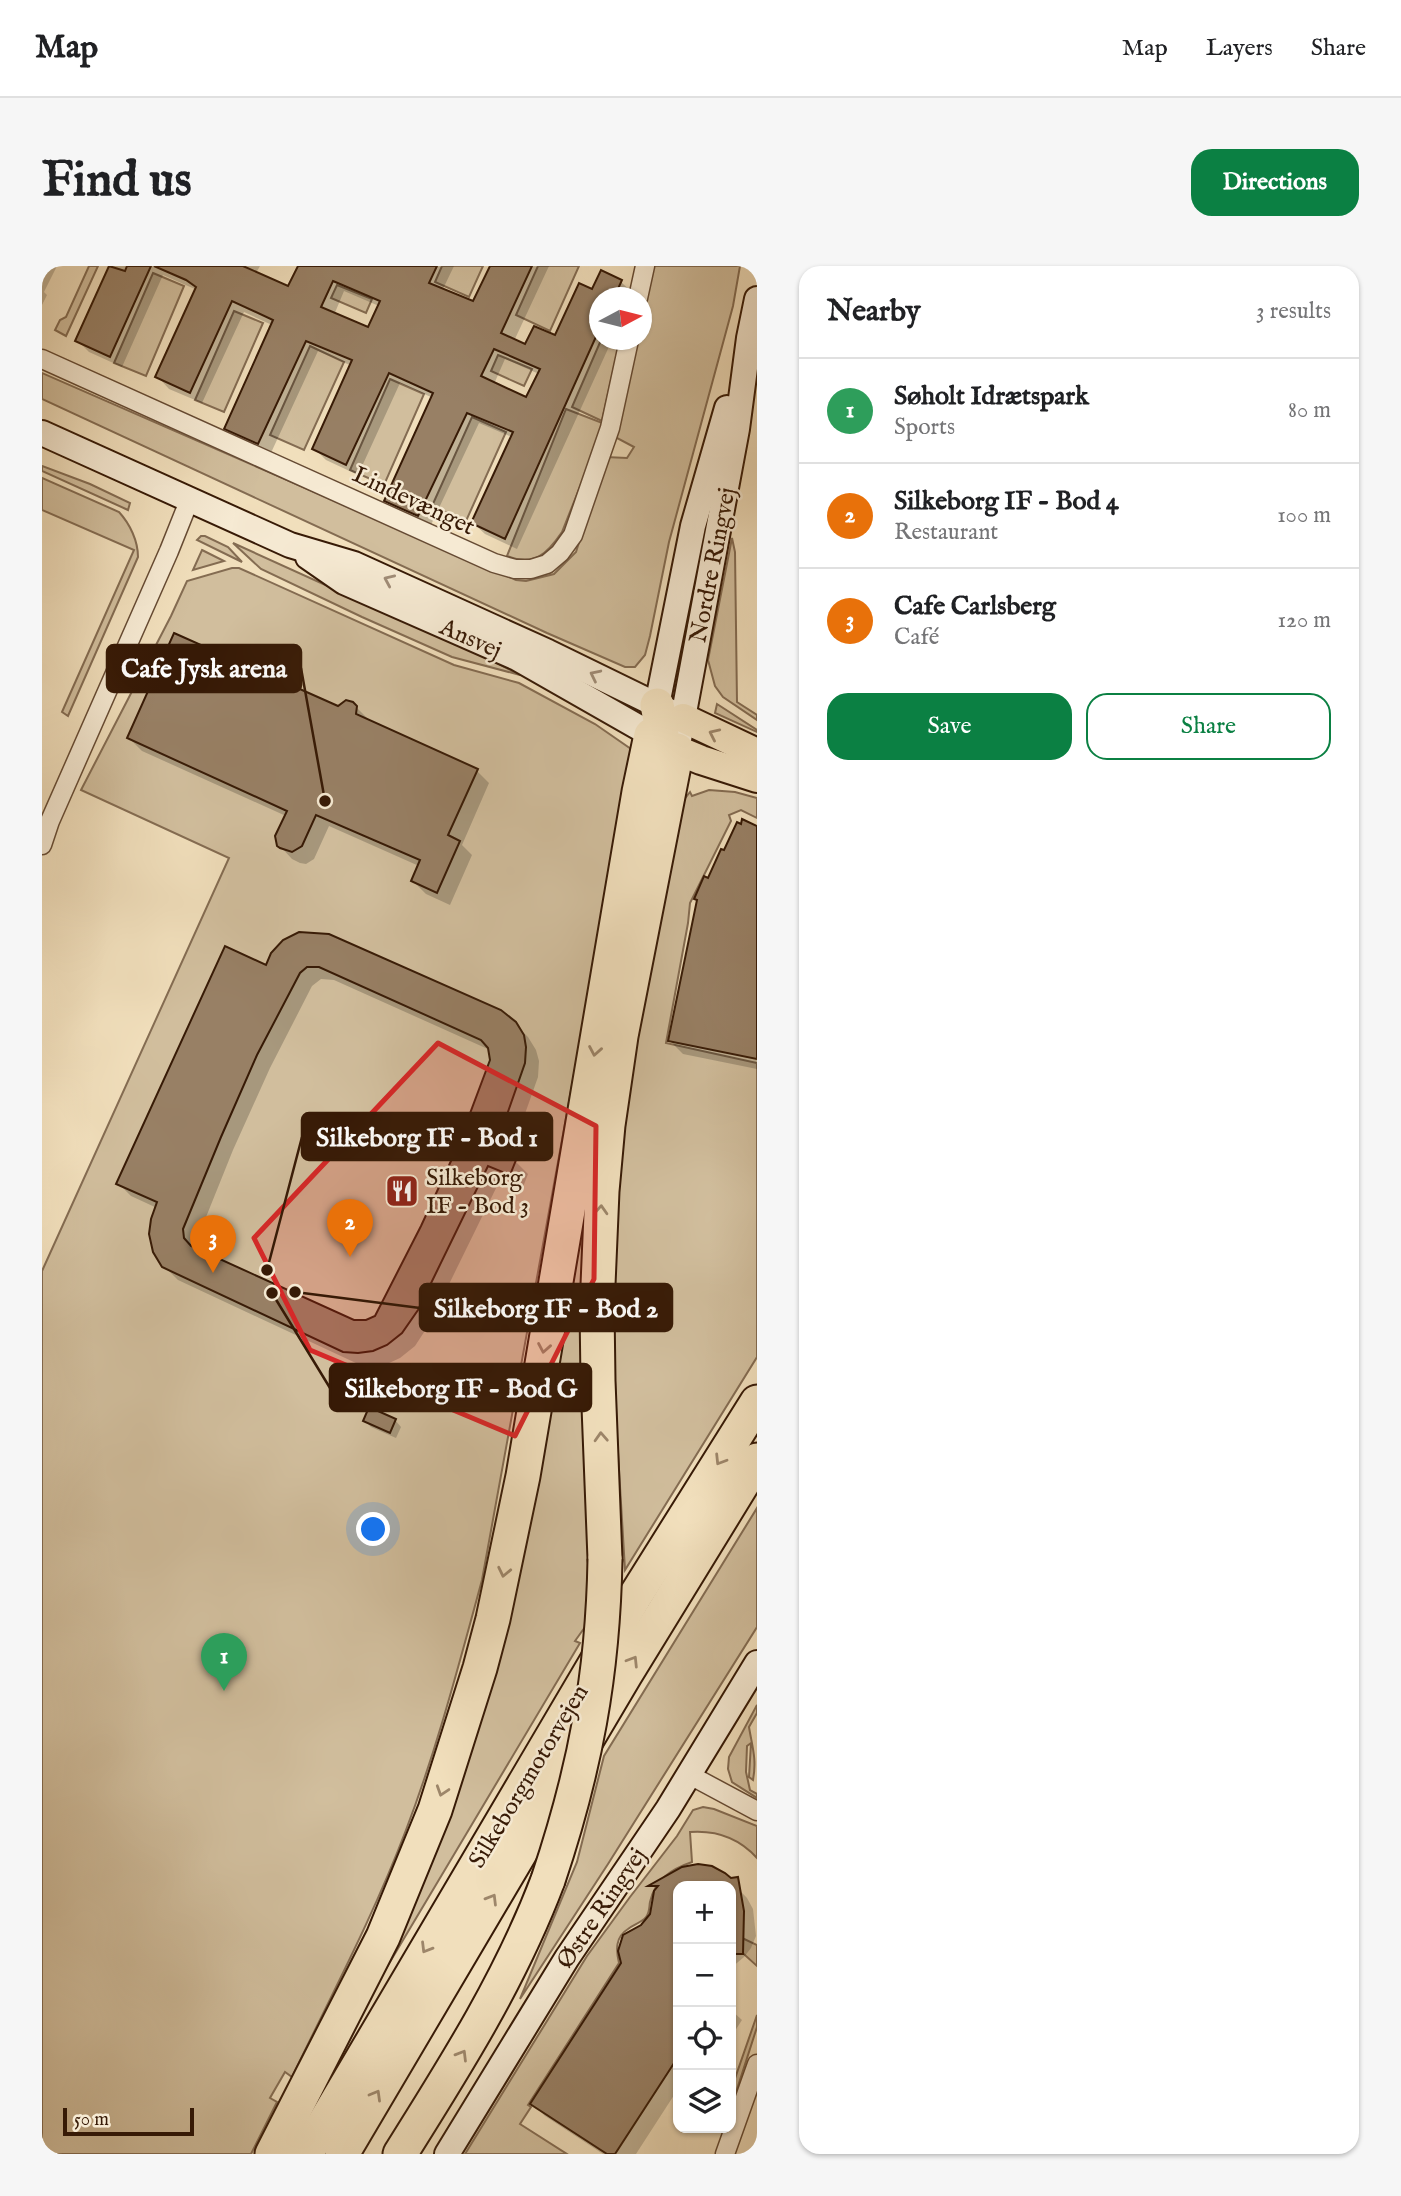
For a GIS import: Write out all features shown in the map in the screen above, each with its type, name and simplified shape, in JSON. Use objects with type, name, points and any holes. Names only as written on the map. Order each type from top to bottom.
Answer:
[{"type":"highway","points":[[400,2154],[499,1991],[534,1918],[572,1805],[590,1731],[603,1629],[605,1559],[597,1308],[607,1139],[639,878],[667,727]]},
{"type":"highway","points":[[272,2154],[388,1925],[435,1810],[484,1656],[523,1476],[637,804],[667,727]]},
{"type":"highway","name":"Silkeborgmotorvejen","points":[[306,2154],[634,1598],[757,1402]]},
{"type":"highway","name":"Silkeborgmotorvejen","points":[[342,2154],[625,1675],[757,1460]]},
{"type":"main road","name":"Nordre Ringvej","points":[[667,727],[737,429],[757,299]]},
{"type":"main road","name":"Nordre Ringvej","points":[[667,727],[693,526],[749,338]]},
{"type":"main road","name":"Ansvej","points":[[42,433],[290,545],[354,564],[548,652],[667,727]]},
{"type":"main road","points":[[667,727],[757,753]]},
{"type":"main road","points":[[667,727],[701,760],[757,778]]},
{"type":"main road","name":"Østre Ringvej","points":[[447,2154],[567,1958],[668,1809],[757,1663]]},
{"type":"street","points":[[640,287],[645,266]]},
{"type":"street","name":"Lindevænget","points":[[42,359],[496,564],[515,569],[531,569],[547,564],[560,553],[573,535],[610,428],[627,350]]},
{"type":"street","points":[[42,845],[189,500]]},
{"type":"street","points":[[688,1774],[757,1811]]},
{"type":"street","points":[[725,2154],[757,2064]]},
{"type":"highlighted area","points":[[438,1043],[596,1126],[594,1279],[515,1436],[310,1350],[254,1238]]},
{"type":"shaded area","points":[[89,266],[98,266],[66,336],[55,330],[60,320],[66,317]]},
{"type":"shaded area","points":[[442,266],[483,266],[469,297],[435,282]]},
{"type":"shaded area","points":[[538,266],[579,266],[550,331],[516,315]]},
{"type":"shaded area","points":[[652,266],[740,266],[733,306],[669,542],[650,636],[645,655],[635,667],[625,667],[547,633],[42,399],[42,373],[516,580],[526,581],[554,574],[576,552],[606,457],[627,458],[634,447],[615,437],[635,350],[652,350],[652,287],[648,287]]},
{"type":"shaded area","points":[[153,273],[184,286],[146,376],[114,363]]},
{"type":"shaded area","points":[[337,285],[372,299],[366,313],[331,298]]},
{"type":"shaded area","points":[[234,311],[263,323],[224,412],[195,400]]},
{"type":"shaded area","points":[[310,346],[344,362],[304,450],[270,435]]},
{"type":"shaded area","points":[[597,350],[618,350],[602,421],[572,407]]},
{"type":"shaded area","points":[[498,355],[532,369],[524,386],[491,371]]},
{"type":"shaded area","points":[[390,379],[424,394],[384,485],[350,470]]},
{"type":"shaded area","points":[[566,409],[605,424],[562,532],[551,547],[539,556],[525,560],[507,556]]},
{"type":"shaded area","points":[[472,417],[506,432],[466,521],[432,506]]},
{"type":"shaded area","points":[[42,466],[130,503],[128,510],[42,471]]},
{"type":"shaded area","points":[[42,478],[119,512],[133,533],[138,551],[138,557],[68,716],[62,712],[134,550],[42,510]]},
{"type":"shaded area","points":[[201,536],[228,547],[242,562],[197,540]]},
{"type":"shaded area","points":[[732,538],[735,552],[737,702],[757,715],[757,720],[723,697],[715,686],[708,660]]},
{"type":"shaded area","points":[[233,543],[520,675],[452,657],[362,617],[261,569]]},
{"type":"shaded area","points":[[202,550],[224,561],[193,570]]},
{"type":"shaded area","points":[[239,568],[454,665],[519,683],[595,724],[631,749],[627,822],[620,821],[482,1580],[428,1769],[380,1893],[292,2077],[285,2072],[270,2098],[277,2102],[251,2154],[42,2154],[42,1271],[229,858],[81,790],[187,581]]},
{"type":"shaded area","points":[[717,704],[757,730],[757,732],[715,713]]},
{"type":"shaded area","points":[[709,790],[735,792],[757,798],[757,818],[741,810],[729,815],[731,821],[690,903],[666,1043],[757,1063],[757,1357],[625,1570],[612,1298],[619,1159],[628,1070],[683,801],[690,792],[692,796]]},
{"type":"shaded area","points":[[599,1054],[588,1597],[585,1627],[575,1641],[580,1643],[356,2019],[426,1862]]},
{"type":"shaded area","points":[[757,1508],[757,1627],[520,1999],[577,1862],[604,1756]]},
{"type":"shaded area","points":[[757,1705],[757,1713],[749,1727],[754,1759],[753,1780],[749,1777],[751,1743],[747,1746],[746,1772],[750,1790],[757,1794],[757,1798],[732,1782],[728,1769],[729,1757]]},
{"type":"shaded area","points":[[703,1807],[757,1826],[757,1858],[735,1840],[709,1832],[690,1832],[692,1862],[671,1872],[660,1881],[652,1894],[646,1917],[621,1936],[617,1949],[619,1963],[528,2105],[531,2107],[520,2124],[567,2154],[465,2154],[587,1956],[677,1836],[693,1810]]},
{"type":"shaded area","points":[[740,1937],[757,1945],[757,1966],[736,1947]]},
{"type":"shaded area","points":[[757,2015],[757,2027],[736,2092],[736,2076]]},
{"type":"building","points":[[109,266],[125,271],[127,266],[151,266],[110,357],[75,341]]},
{"type":"building","points":[[154,266],[243,266],[288,286],[298,266],[437,266],[429,283],[473,301],[490,266],[532,266],[501,333],[525,344],[534,326],[555,335],[579,283],[589,288],[590,350],[505,539],[471,523],[513,432],[467,413],[418,516],[384,501],[433,393],[389,373],[346,465],[312,449],[352,360],[306,341],[258,444],[224,429],[273,320],[232,301],[190,393],[155,377],[196,287]],"holes":[[[333,281],[380,301],[368,327],[321,307]],[[494,349],[540,369],[526,397],[481,376]]]},
{"type":"building","points":[[601,270],[622,280],[619,287],[593,287]]},
{"type":"building","points":[[174,633],[338,706],[346,700],[353,702],[357,706],[356,714],[478,769],[448,835],[460,841],[437,893],[411,881],[420,860],[316,815],[302,846],[292,852],[280,848],[275,836],[287,811],[127,738]]},
{"type":"building","points":[[742,819],[757,826],[757,1059],[668,1041],[697,900],[694,899],[704,876],[708,878],[721,849],[724,850],[737,822],[741,824]]},
{"type":"building","points":[[299,932],[329,934],[501,1010],[516,1022],[524,1035],[525,1063],[494,1152],[516,1160],[510,1175],[488,1166],[418,1310],[402,1333],[387,1345],[373,1351],[343,1352],[162,1267],[153,1252],[149,1234],[157,1202],[116,1184],[225,946],[266,965],[271,953],[283,940]],"holes":[[[307,967],[319,967],[481,1040],[488,1048],[490,1060],[457,1148],[421,1226],[375,1316],[366,1320],[354,1320],[191,1246],[184,1238],[183,1229],[257,1055],[300,973]]]},
{"type":"building","points":[[369,1407],[396,1419],[390,1433],[363,1421]]},
{"type":"building","points":[[698,1864],[712,1866],[731,1878],[738,1877],[744,1911],[743,1954],[736,1954],[736,1881],[673,1881],[673,2065],[615,2154],[607,2154],[530,2104],[621,1963],[618,1951],[623,1935],[641,1925],[650,1914],[654,1891],[658,1886],[648,1886],[682,1867]]},
{"type":"place","name":"Cafe Jysk arena","points":[[325,801]]},
{"type":"place","name":"Silkeborg IF - Bod 3","points":[[402,1191]]},
{"type":"place","name":"Silkeborg IF - Bod 4","points":[[350,1257]]},
{"type":"place","name":"Silkeborg IF - Bod 1","points":[[267,1270]]},
{"type":"place","name":"Cafe Carlsberg","points":[[213,1273]]},
{"type":"place","name":"Silkeborg IF - Bod 2","points":[[295,1292]]},
{"type":"place","name":"Silkeborg IF - Bod G","points":[[272,1293]]},
{"type":"place","name":"Søholt Idrætspark","points":[[224,1691]]}]
